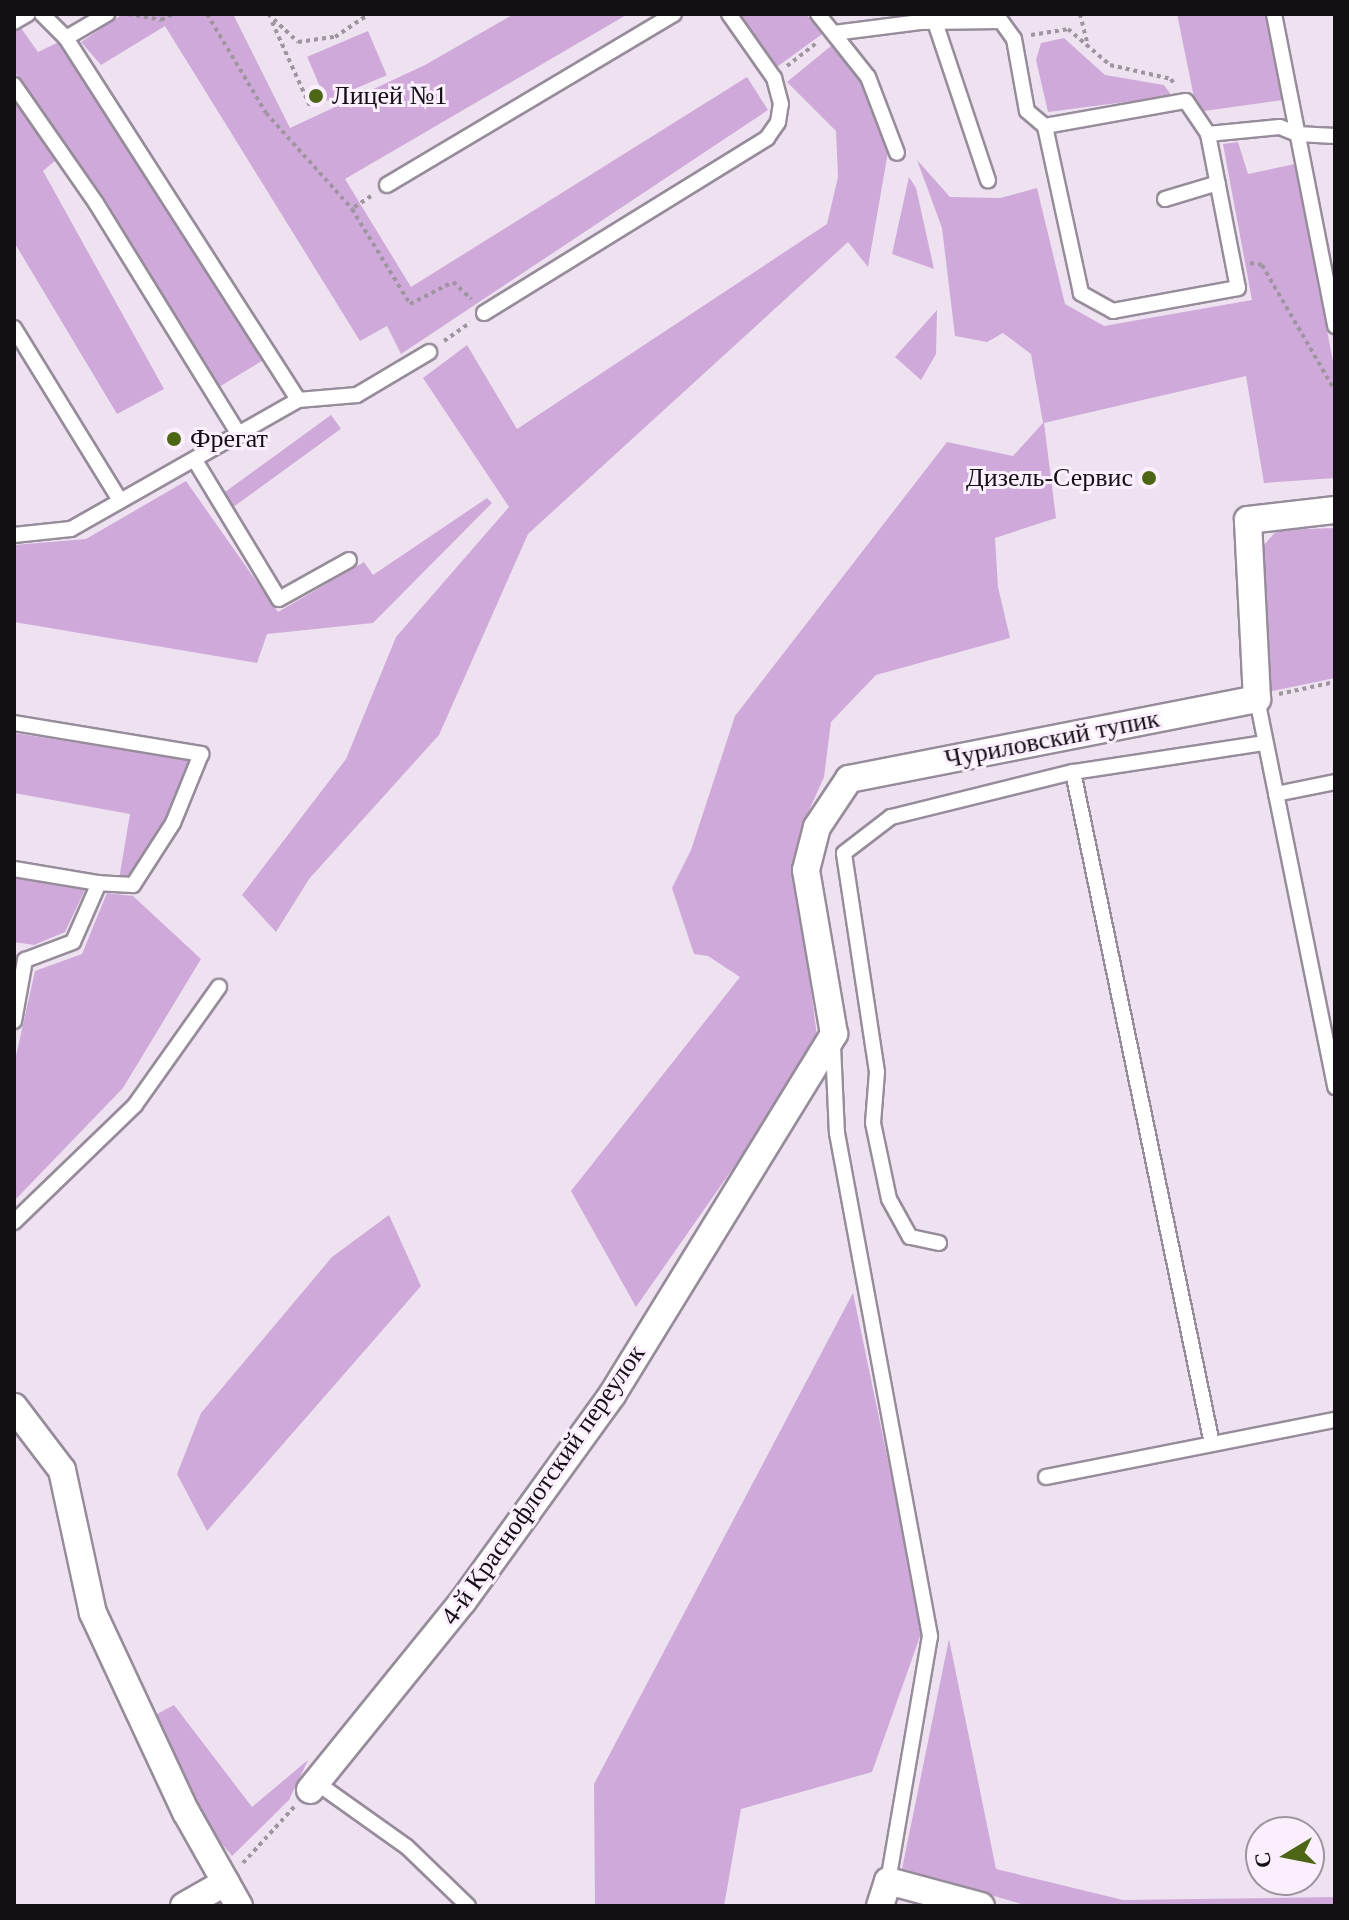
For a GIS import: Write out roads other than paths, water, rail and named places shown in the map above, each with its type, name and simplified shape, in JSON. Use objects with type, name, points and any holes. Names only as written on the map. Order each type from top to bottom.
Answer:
[{"type":"street","points":[[1257,699],[1248,520],[1335,510]]},
{"type":"street","name":"Чуриловский тупик","points":[[834,1034],[806,870],[817,827],[849,779],[1257,699]]},
{"type":"street","name":"4-й Краснофлотский переулок","points":[[313,1786],[463,1601],[612,1395],[834,1034]]},
{"type":"street","points":[[14,1407],[62,1470],[93,1613],[186,1812],[239,1906]]},
{"type":"street","points":[[880,1906],[888,1881],[981,1906]]},
{"type":"street","points":[[184,1906],[226,1882]]},
{"type":"lane","points":[[14,22],[28,14]]},
{"type":"lane","points":[[42,14],[66,38],[298,400]]},
{"type":"lane","points":[[66,38],[107,14]]},
{"type":"lane","points":[[387,185],[674,14]]},
{"type":"lane","points":[[484,313],[767,138],[778,122],[781,104],[774,78],[729,14]]},
{"type":"lane","points":[[818,14],[868,77],[897,153]]},
{"type":"lane","points":[[1274,14],[1335,326]]},
{"type":"lane","points":[[834,33],[935,22],[1001,21],[1014,39],[1027,111],[1045,126],[1081,293],[1113,311],[1238,288],[1208,134],[1186,101],[1045,126]]},
{"type":"lane","points":[[935,22],[988,180]]},
{"type":"lane","points":[[14,85],[96,203],[240,436]]},
{"type":"lane","points":[[1208,134],[1280,127],[1297,134],[1335,136]]},
{"type":"lane","points":[[1165,199],[1218,183]]},
{"type":"lane","points":[[14,328],[120,500]]},
{"type":"lane","points":[[14,535],[71,529],[120,500],[196,462],[298,400],[357,395],[429,352]]},
{"type":"lane","points":[[196,462],[279,599],[349,560]]},
{"type":"lane","points":[[1257,699],[1335,1087]]},
{"type":"lane","points":[[14,723],[201,754],[173,823],[133,885],[99,883],[14,869]]},
{"type":"lane","points":[[939,1243],[910,1237],[889,1199],[873,1123],[877,1072],[844,853],[891,817],[1073,772],[1265,743]]},
{"type":"lane","points":[[1073,772],[1212,1444]]},
{"type":"lane","points":[[1276,794],[1335,782]]},
{"type":"lane","points":[[14,1021],[25,960],[73,942],[99,883]]},
{"type":"lane","points":[[14,1222],[135,1105],[219,987]]},
{"type":"lane","points":[[834,1034],[831,1080],[837,1133],[930,1636],[888,1881]]},
{"type":"lane","points":[[1046,1477],[1335,1420]]},
{"type":"lane","points":[[313,1786],[407,1847],[468,1906]]},
{"type":"place","name":"Лицей №1","points":[[316,96]]},
{"type":"place","name":"Фрегат","points":[[174,439]]},
{"type":"place","name":"Дизель-Сервис","points":[[1149,478]]}]
